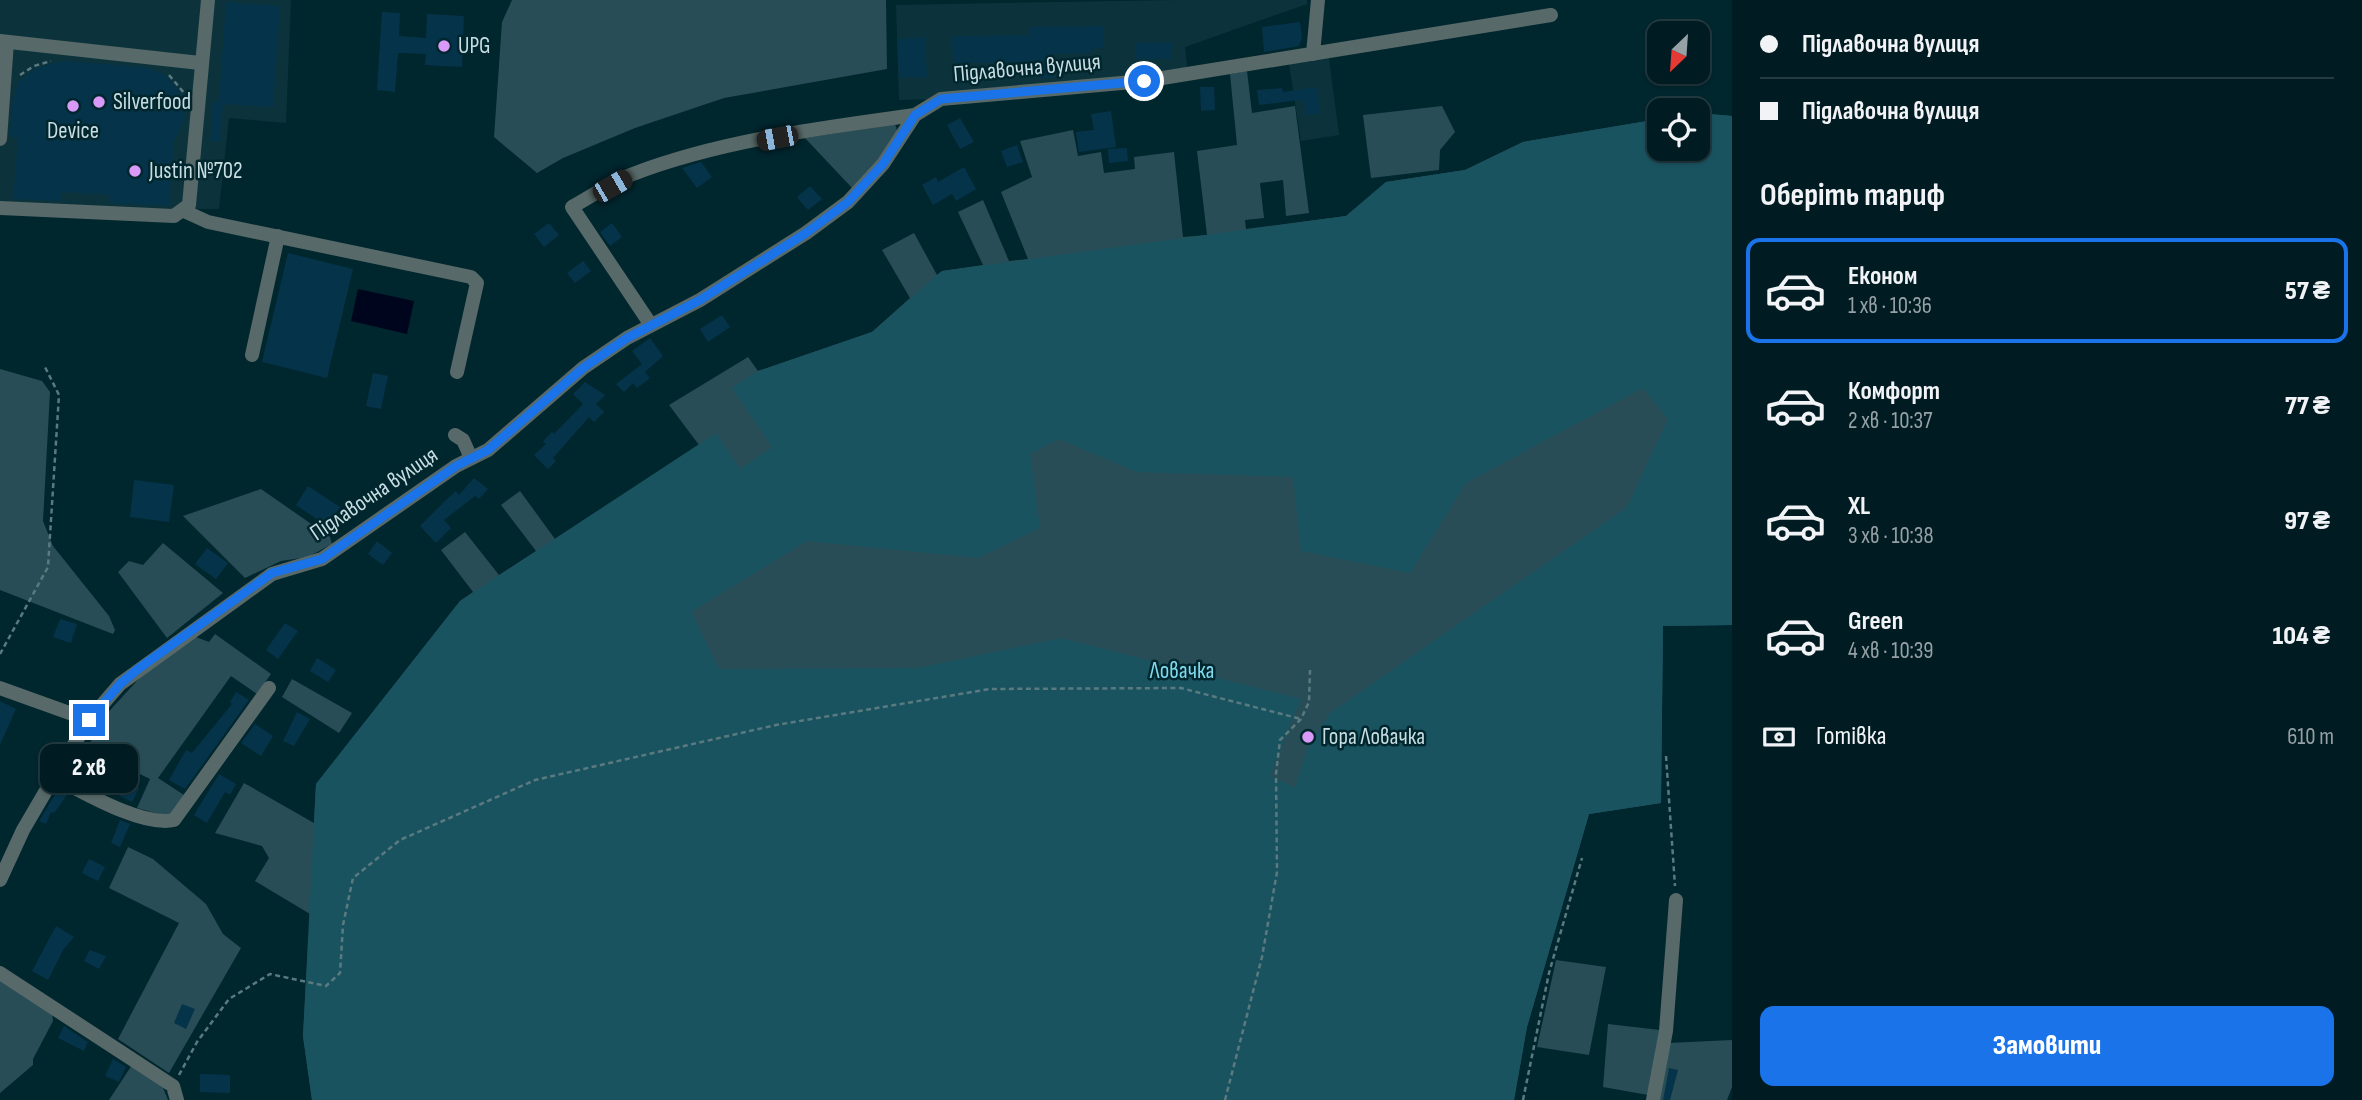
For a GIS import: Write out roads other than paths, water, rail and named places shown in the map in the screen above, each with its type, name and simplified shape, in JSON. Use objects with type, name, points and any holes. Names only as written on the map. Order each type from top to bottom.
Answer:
[{"type":"street","points":[[0,208],[174,216],[190,205],[200,63],[208,0]]},
{"type":"street","points":[[1313,54],[1318,0]]},
{"type":"street","name":"Підлавочна вулиця","points":[[651,326],[572,208],[631,174],[700,153],[829,127],[915,115],[941,99],[1144,81],[1551,15]]},
{"type":"street","points":[[0,139],[3,41],[200,63]]},
{"type":"street","name":"Підлавочна вулиця","points":[[0,880],[23,830],[54,777],[89,720],[120,684],[203,620],[272,573],[322,559],[471,457],[488,450],[583,368],[806,233],[848,202],[883,164],[915,115]]},
{"type":"street","points":[[184,211],[208,222],[471,277],[477,283],[457,372]]},
{"type":"street","points":[[252,355],[278,236]]},
{"type":"street","points":[[455,435],[463,440],[471,457]]},
{"type":"street","points":[[0,688],[89,720]]},
{"type":"street","points":[[54,777],[95,798],[160,823],[174,820],[269,688]]},
{"type":"street","points":[[1653,1100],[1666,1031],[1676,900]]},
{"type":"street","points":[[0,973],[175,1093]]},
{"type":"place","name":"UPG","points":[[444,46]]},
{"type":"place","name":"Silverfood","points":[[99,102]]},
{"type":"place","name":"Device","points":[[73,106]]},
{"type":"place","name":"Justin №702","points":[[135,171]]},
{"type":"place","name":"Гора Ловачка","points":[[1308,737]]},
{"type":"park label","name":"Ловачка","points":[[1182,671]]}]
